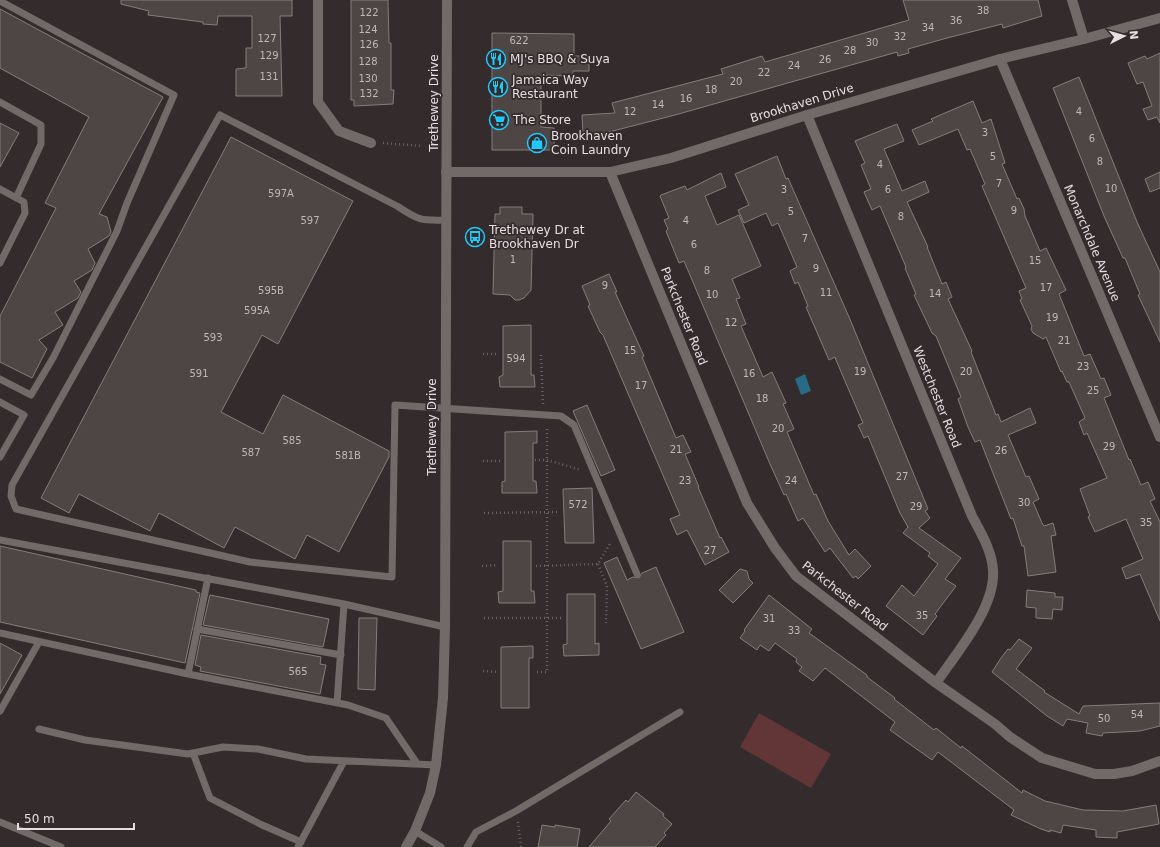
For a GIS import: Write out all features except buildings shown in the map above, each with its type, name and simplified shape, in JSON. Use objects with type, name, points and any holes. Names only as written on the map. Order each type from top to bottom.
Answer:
[{"type":"street","points":[[318,0],[318,102],[339,131],[371,143]]},
{"type":"street","name":"Trethewey Drive","points":[[406,847],[415,831],[430,793],[436,764],[443,698],[445,627],[447,0]]},
{"type":"street","points":[[1072,0],[1084,39]]},
{"type":"street","name":"Brookhaven Drive","points":[[446,172],[610,172],[672,158],[807,115],[1000,59],[1084,39],[1160,18]]},
{"type":"street","name":"Monarchdale Avenue","points":[[1000,59],[1160,437]]},
{"type":"street","name":"Westchester Road","points":[[807,115],[972,516],[990,552],[993,570],[992,585],[981,616],[973,631],[936,683]]},
{"type":"street","name":"Parkchester Road","points":[[610,172],[747,503],[775,548],[796,576],[936,683],[995,724],[1010,737],[1042,758],[1095,774],[1114,774],[1132,771],[1160,761]]},
{"type":"lane","points":[[0,1],[174,95],[127,203],[117,231],[53,358],[31,395],[0,379]]},
{"type":"lane","points":[[0,102],[41,125],[41,144],[16,198]]},
{"type":"lane","points":[[446,220],[423,221],[416,219],[397,206],[220,115],[12,485],[11,496],[16,509],[250,562],[392,578],[395,405],[561,416],[574,425],[637,574]]},
{"type":"lane","points":[[0,189],[24,202],[26,213],[0,263]]},
{"type":"lane","points":[[0,402],[24,415],[0,457]]},
{"type":"lane","points":[[0,540],[344,604],[445,627]]},
{"type":"lane","points":[[188,674],[208,578]]},
{"type":"lane","points":[[337,703],[344,604]]},
{"type":"lane","points":[[197,629],[341,655]]},
{"type":"lane","points":[[0,633],[188,674],[348,705],[386,718],[416,762]]},
{"type":"lane","points":[[0,711],[39,642]]},
{"type":"lane","points":[[467,847],[476,832],[516,811],[680,712]]},
{"type":"lane","points":[[39,729],[86,740],[188,754],[224,747],[251,749],[306,759],[416,762],[436,764]]},
{"type":"lane","points":[[194,753],[210,798],[299,845],[344,761]]},
{"type":"lane","points":[[0,822],[61,847]]},
{"type":"lane","points":[[415,831],[441,847]]},
{"type":"path","points":[[371,143],[422,146]]},
{"type":"path","points":[[483,354],[499,354]]},
{"type":"path","points":[[537,672],[547,672],[547,415],[542,401],[541,355]]},
{"type":"path","points":[[535,460],[547,460],[595,474]]},
{"type":"path","points":[[483,461],[500,461]]},
{"type":"path","points":[[484,513],[559,512]]},
{"type":"path","points":[[598,564],[619,531]]},
{"type":"path","points":[[536,566],[598,564]]},
{"type":"path","points":[[598,564],[607,586],[606,623]]},
{"type":"path","points":[[482,566],[498,565]]},
{"type":"path","points":[[484,618],[563,618]]},
{"type":"path","points":[[483,671],[498,672]]},
{"type":"path","points":[[516,811],[521,847]]},
{"type":"shaded area","points":[[759,713],[831,754],[811,788],[740,747]]},
{"type":"water","points":[[805,374],[811,391],[801,395],[795,379]]},
{"type":"place","name":"MJ's BBQ & Suya","points":[[496,59]]},
{"type":"place","name":"Jamaica Way Restaurant","points":[[498,87]]},
{"type":"place","name":"The Store","points":[[499,120]]},
{"type":"place","name":"Brookhaven Coin Laundry","points":[[537,143]]},
{"type":"place","name":"Trethewey Dr at Brookhaven Dr","points":[[475,237]]}]
